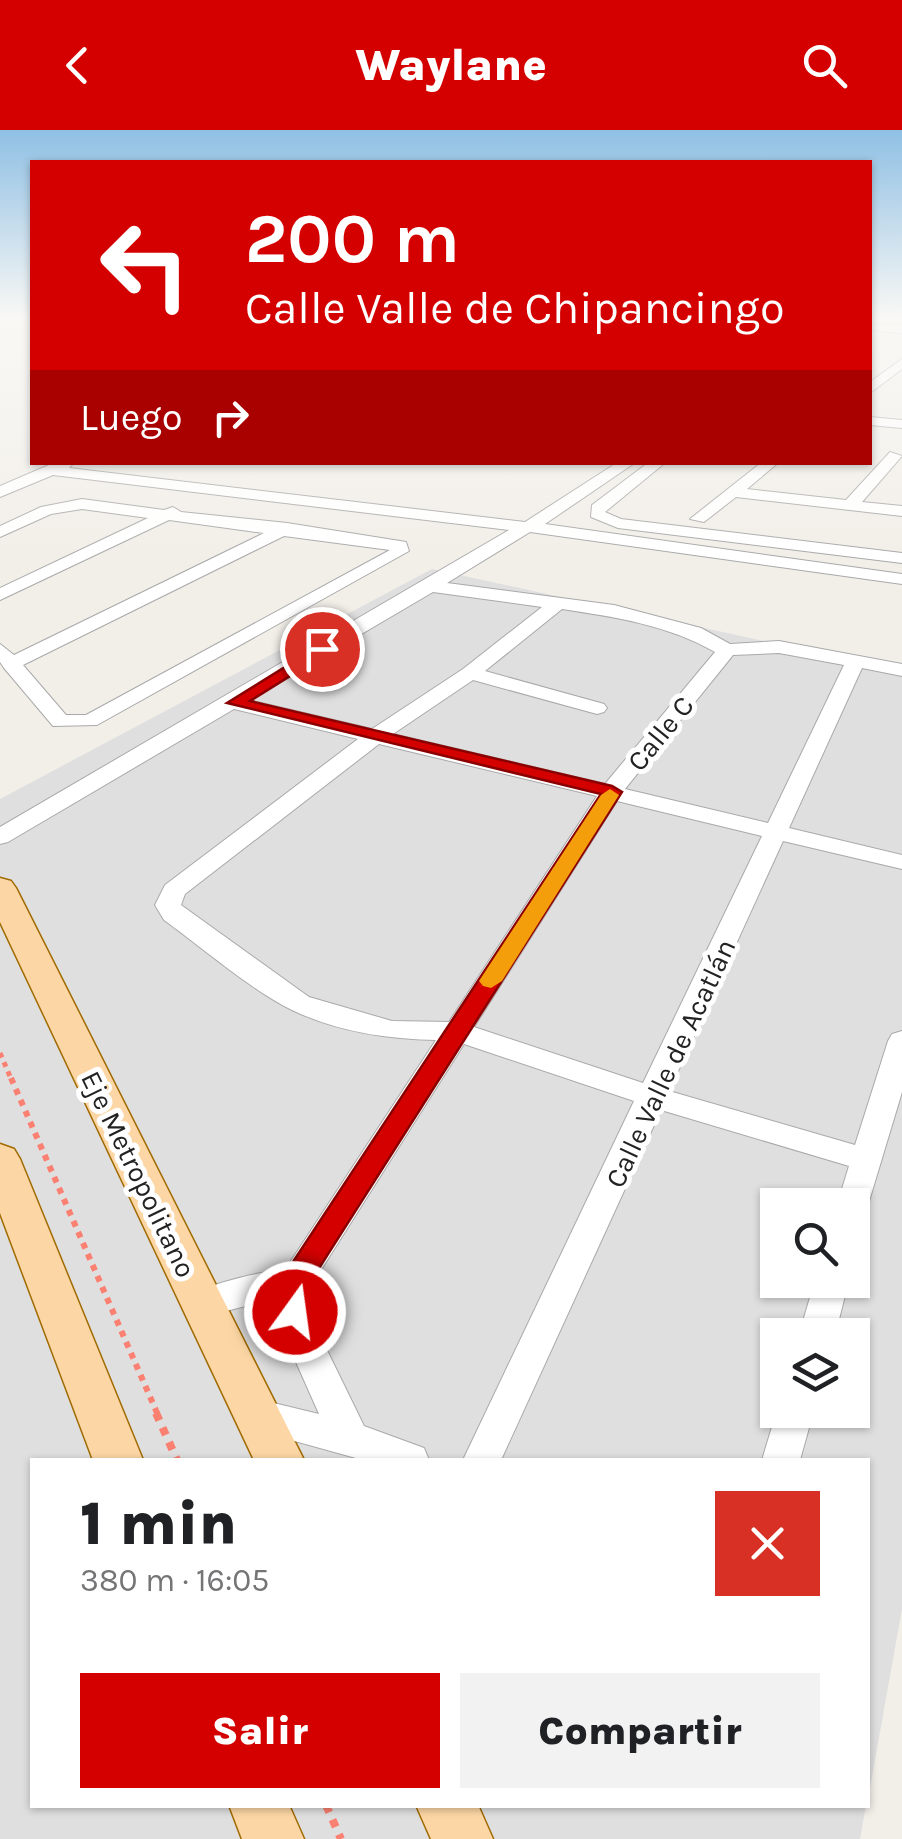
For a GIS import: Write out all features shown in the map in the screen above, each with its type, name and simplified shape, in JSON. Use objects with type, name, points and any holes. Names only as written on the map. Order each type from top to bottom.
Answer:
[{"type":"main road","name":"Eje Metropolitano","points":[[0,888],[278,1458]]},
{"type":"main road","points":[[0,1159],[117,1458]]},
{"type":"main road","points":[[260,1808],[273,1839]]},
{"type":"main road","points":[[447,1808],[462,1839]]},
{"type":"street","points":[[872,421],[902,424]]},
{"type":"street","points":[[872,453],[898,456]]},
{"type":"street","points":[[850,504],[898,456]]},
{"type":"street","points":[[0,492],[62,465]]},
{"type":"street","points":[[0,837],[235,703],[624,465]]},
{"type":"street","points":[[654,465],[598,508],[597,514],[618,523],[695,524],[902,558]]},
{"type":"street","points":[[695,524],[768,465]]},
{"type":"street","points":[[51,470],[528,526],[902,579]]},
{"type":"street","points":[[141,510],[178,486]]},
{"type":"street","points":[[0,595],[172,514],[201,489]]},
{"type":"street","points":[[733,492],[902,511]]},
{"type":"street","points":[[0,532],[64,504],[287,528],[394,544],[400,551],[90,721],[60,722],[6,657],[287,528]]},
{"type":"street","points":[[430,586],[614,611],[694,632],[728,650],[780,647],[902,670]]},
{"type":"street","points":[[556,605],[470,673],[373,738],[174,890],[168,904],[173,915],[299,1003],[342,1019],[392,1030],[455,1031],[654,1097],[866,1160]]},
{"type":"street","name":"Calle C","points":[[295,1282],[612,792],[728,650]]},
{"type":"street","name":"Calle Valle de Acatlán","points":[[483,1458],[854,664]]},
{"type":"street","points":[[470,673],[597,708]]},
{"type":"street","points":[[235,703],[902,862]]},
{"type":"street","points":[[858,1188],[902,1041]]},
{"type":"street","points":[[202,1303],[266,1285],[295,1282],[295,1312],[310,1356],[350,1438]]},
{"type":"street","points":[[257,1415],[350,1438],[405,1458]]},
{"type":"street","points":[[782,1458],[790,1428]]},
{"type":"path","points":[[0,1053],[175,1458]]},
{"type":"path","points":[[327,1808],[341,1839]]},
{"type":"shaded area","points":[[432,569],[902,671],[902,1609],[870,1788],[870,1458],[30,1458],[30,1808],[865,1808],[860,1839],[0,1839],[0,799]]},
{"type":"slow traffic","points":[[491,981],[610,795]]},
{"type":"route","points":[[295,1312],[295,1282],[612,792],[235,703],[322,649]]}]
